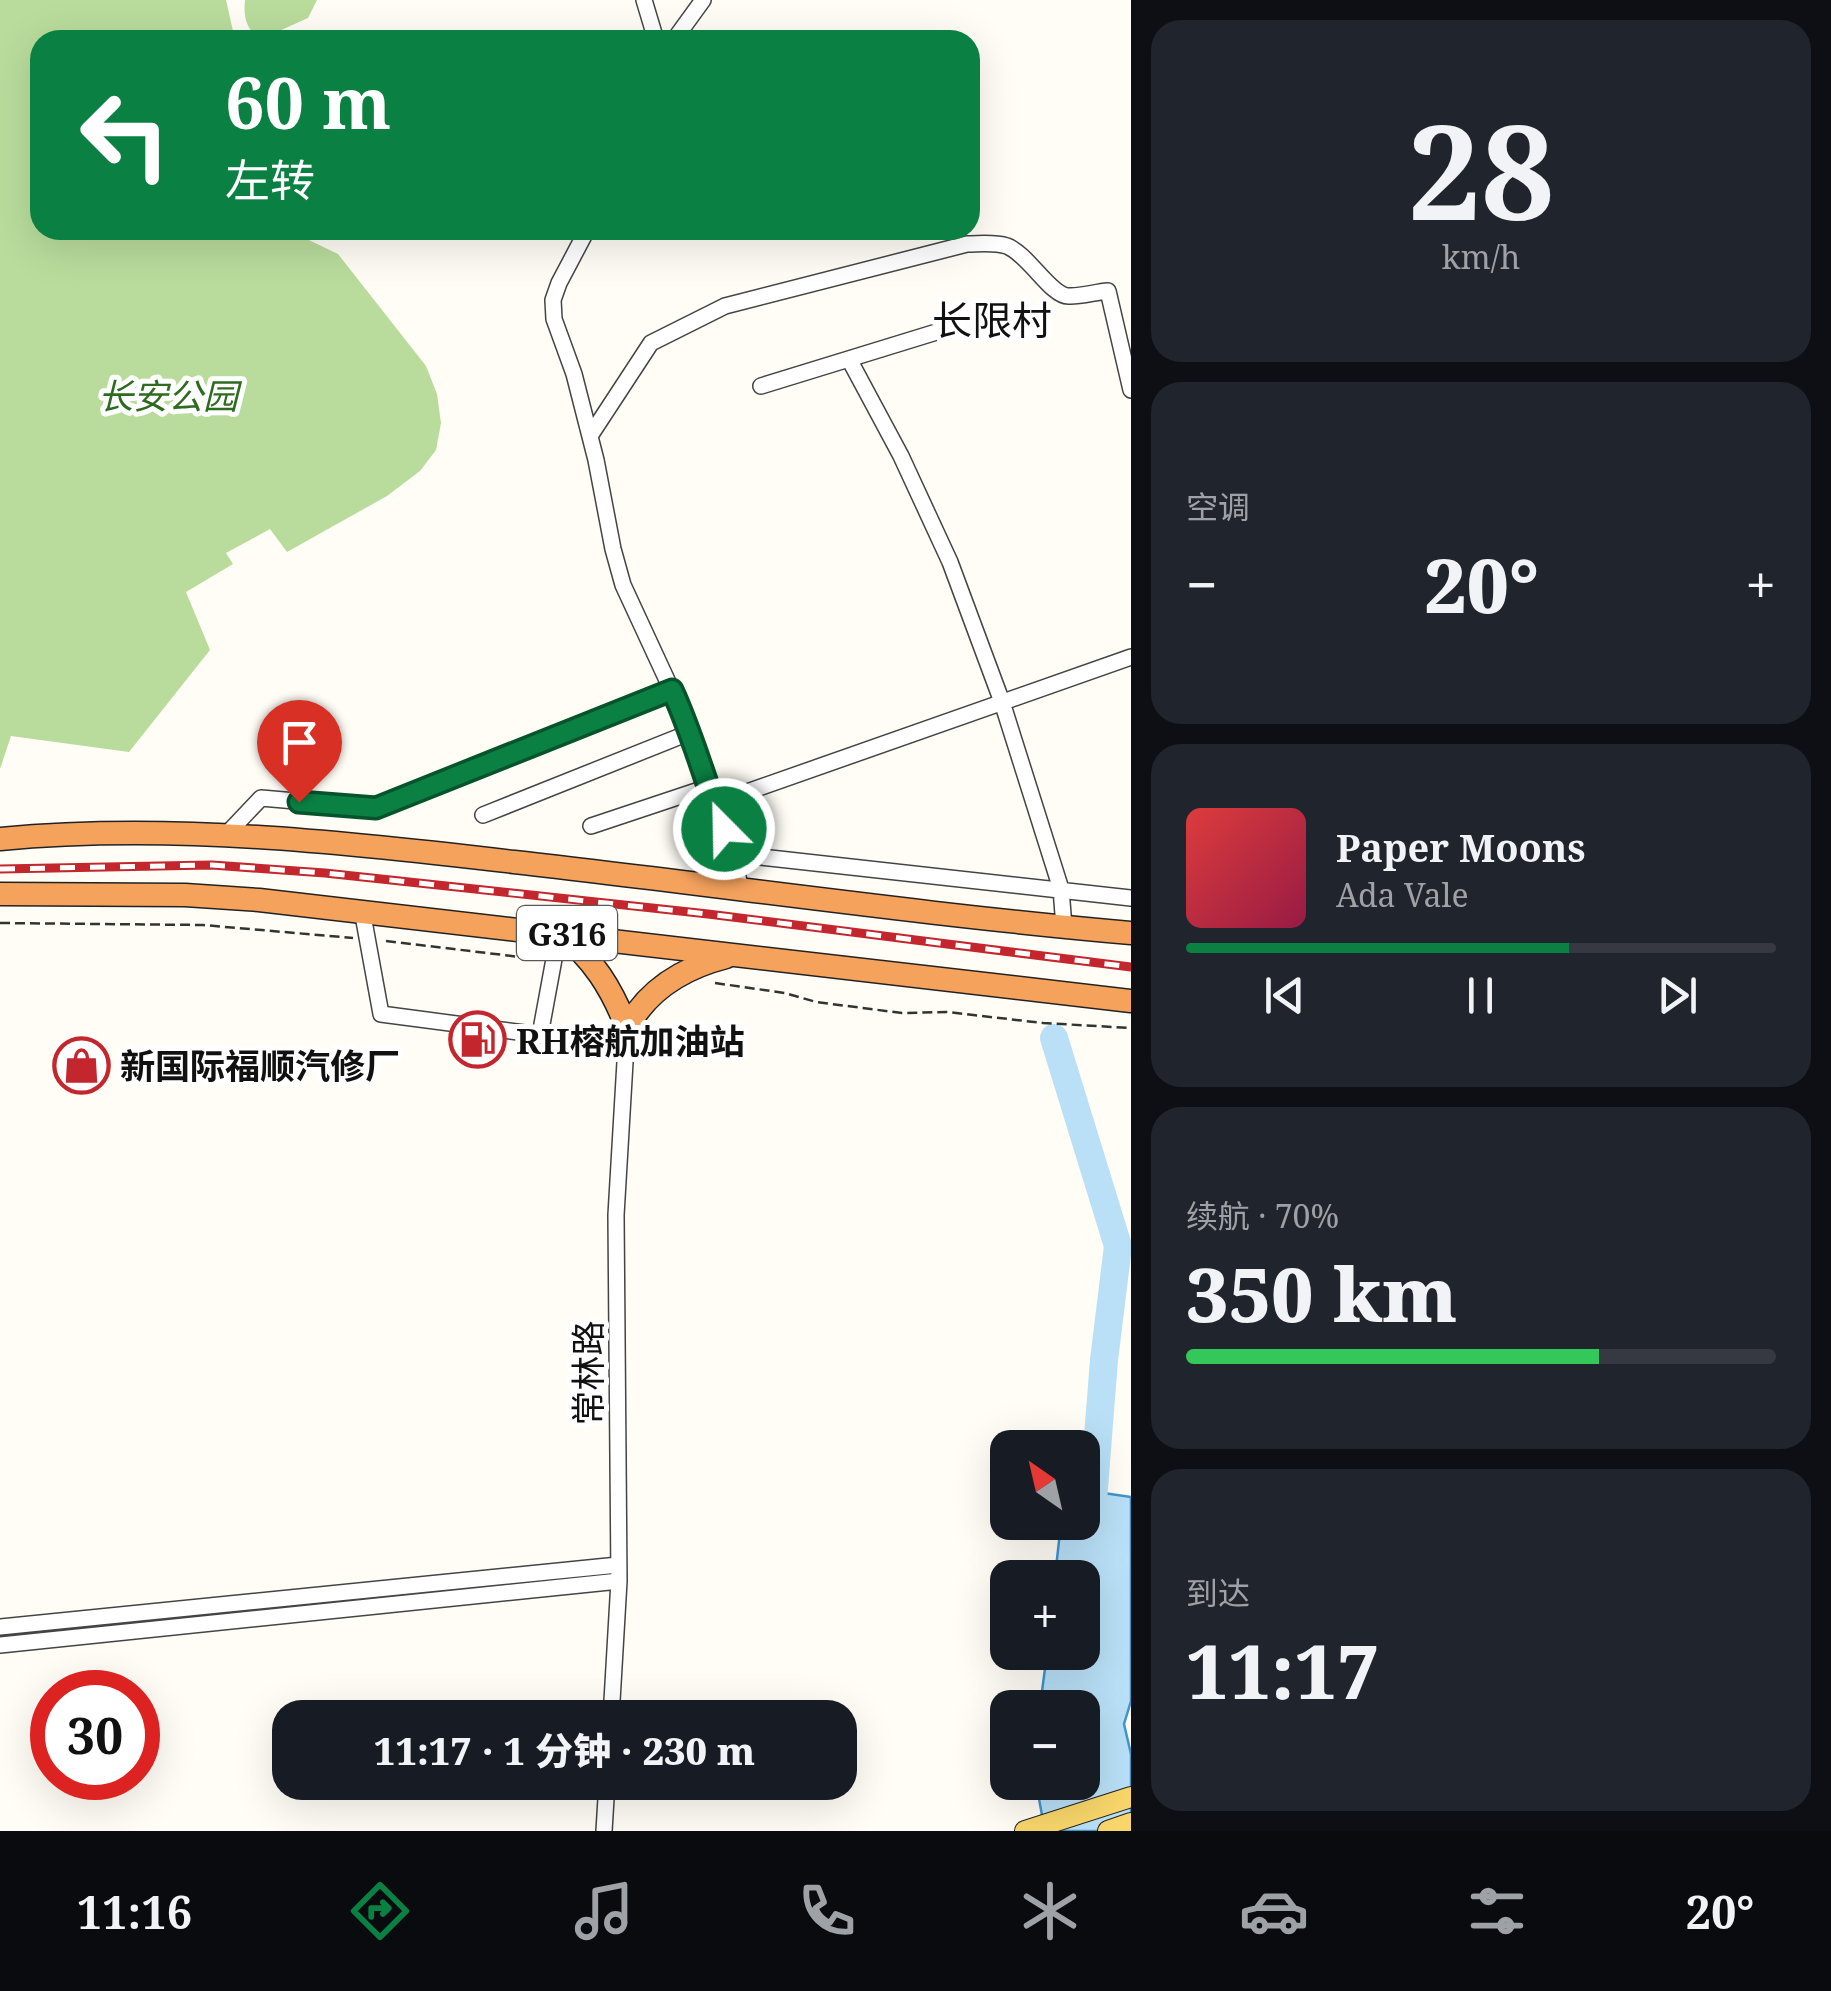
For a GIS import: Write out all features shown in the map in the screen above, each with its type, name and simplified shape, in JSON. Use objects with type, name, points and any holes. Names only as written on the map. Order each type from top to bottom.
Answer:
[{"type":"highway","name":"G316","points":[[0,839],[225,836],[369,845],[1131,933]]},
{"type":"highway","name":"G316","points":[[0,894],[185,895],[362,910],[1131,1001]]},
{"type":"highway","points":[[560,932],[605,980],[627,1028],[650,996],[668,980],[736,954]]},
{"type":"main road","points":[[1028,1830],[1131,1797]]},
{"type":"main road","points":[[1108,1831],[1131,1824]]},
{"type":"street","points":[[644,0],[653,30]]},
{"type":"street","points":[[681,30],[703,0]]},
{"type":"street","points":[[582,240],[553,300],[554,320],[574,374],[623,585],[691,732],[705,788],[734,854],[740,888]]},
{"type":"street","points":[[590,436],[651,343],[662,335],[724,306],[967,244],[1008,247],[1026,258],[1066,297],[1108,291],[1131,390]]},
{"type":"street","points":[[760,386],[944,330]]},
{"type":"street","points":[[849,359],[901,456],[950,562],[1002,702],[1061,889],[1064,927]]},
{"type":"street","points":[[713,804],[1131,658]]},
{"type":"street","points":[[225,836],[261,798],[376,808],[672,690]]},
{"type":"street","points":[[483,815],[691,732]]},
{"type":"street","points":[[591,826],[705,788]]},
{"type":"street","points":[[734,854],[1131,898]]},
{"type":"street","points":[[362,910],[382,1014],[540,1035],[560,932]]},
{"type":"street","name":"常林路","points":[[611,1700],[618,1573],[616,1216],[627,1028]]},
{"type":"street","points":[[0,1626],[618,1573]]},
{"type":"street","points":[[0,1645],[618,1573]]},
{"type":"street","points":[[604,1831],[606,1800]]},
{"type":"path","points":[[0,923],[203,925],[554,961]]},
{"type":"path","points":[[711,982],[902,1013],[947,1012],[1131,1028]]},
{"type":"green space","name":"长安公园","points":[[0,0],[226,0],[233,30],[30,30],[30,240],[309,240],[338,254],[426,366],[437,394],[441,423],[436,450],[420,471],[387,496],[287,552],[270,529],[226,553],[233,564],[186,592],[210,650],[129,752],[11,736],[0,769]]},
{"type":"green space","points":[[245,0],[317,0],[308,18],[281,30],[251,30]]},
{"type":"water","points":[[1100,1492],[1131,1497],[1131,1701],[1124,1724],[1131,1754],[1131,1831],[1045,1831],[1039,1800],[1100,1800],[1100,1690],[1042,1690],[1045,1670],[1100,1670],[1100,1560],[1057,1560],[1059,1540],[1100,1540]]},
{"type":"waterway","points":[[1054,1038],[1118,1246],[1099,1430]]},
{"type":"railway","points":[[0,869],[212,865],[325,873],[708,914],[1131,967]]},
{"type":"place","name":"RH榕航加油站","points":[[477,1040]]},
{"type":"place","name":"新国际福顺汽修厂","points":[[81,1065]]},
{"type":"district","name":"长限村","points":[[992,319]]},
{"type":"route","points":[[299,802],[376,808],[672,690],[691,732],[705,788],[724,829]]}]
